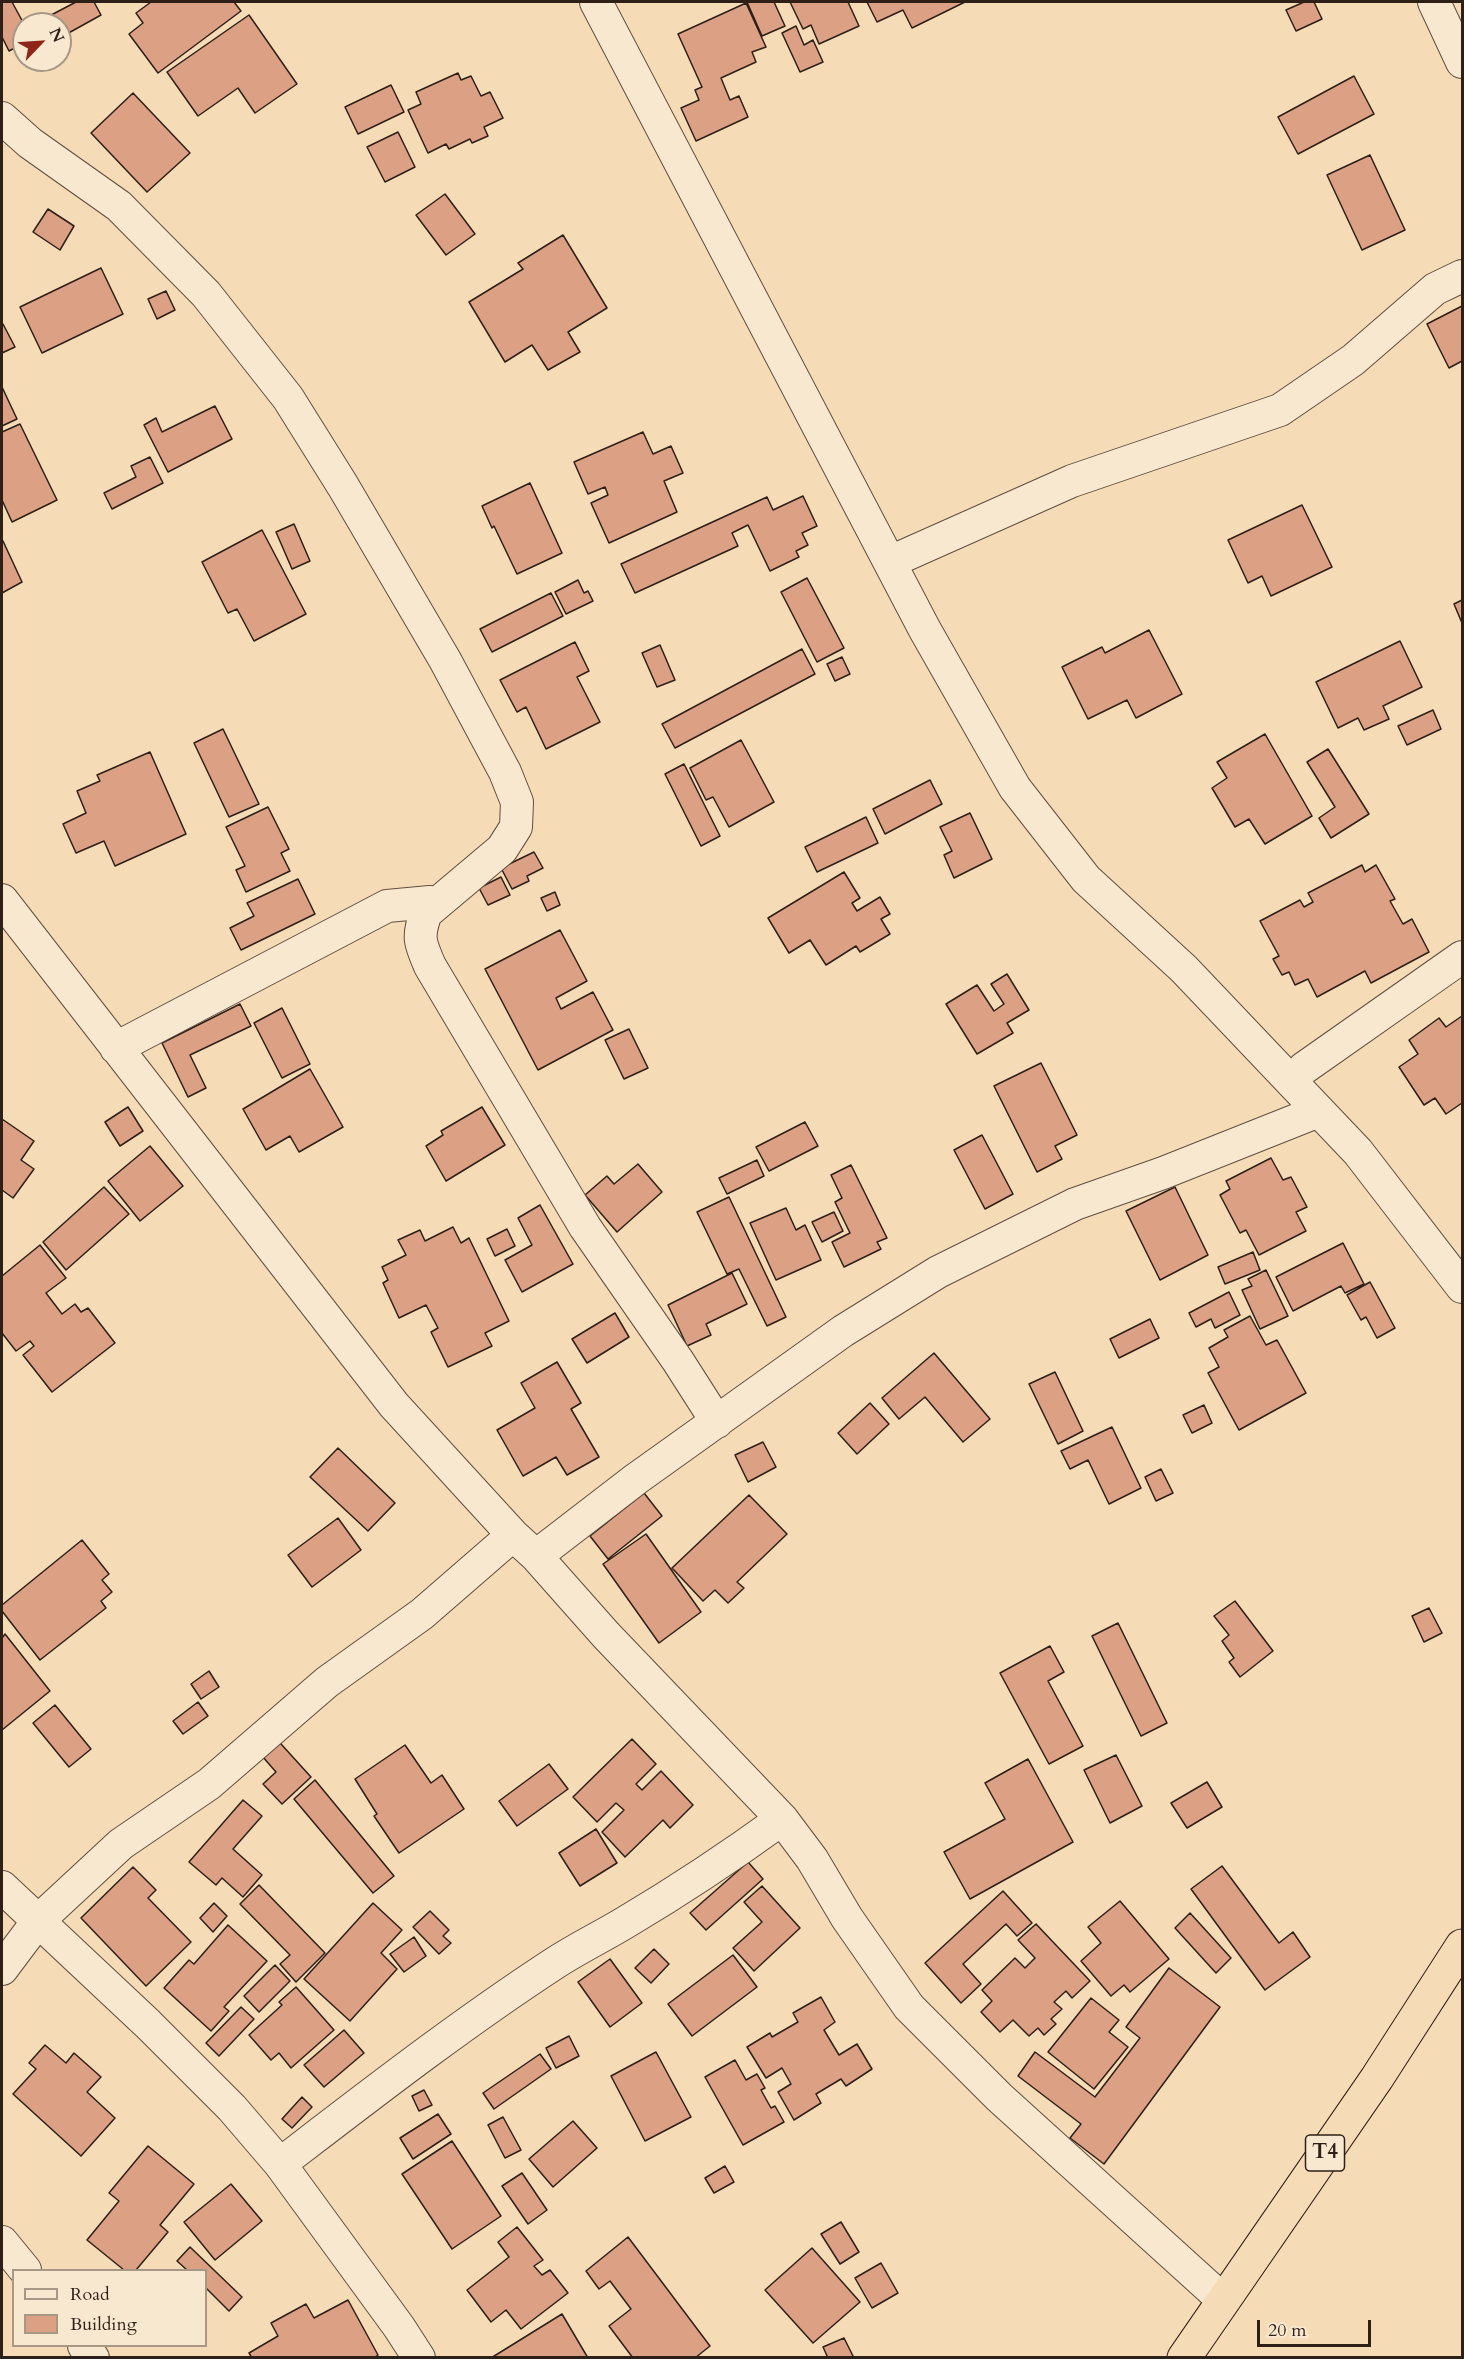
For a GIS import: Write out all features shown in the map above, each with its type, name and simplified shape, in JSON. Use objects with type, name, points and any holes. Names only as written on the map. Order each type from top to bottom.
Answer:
[{"type":"highway","name":"T4","points":[[1184,2358],[1377,2078],[1462,1946]]},
{"type":"street","points":[[596,2],[925,630],[1015,788],[1086,879],[1184,969],[1358,1152],[1462,1287]]},
{"type":"street","points":[[1434,2],[1462,62]]},
{"type":"street","points":[[2,118],[30,143],[119,206],[206,294],[288,398],[343,486],[439,650],[506,772],[517,802],[516,827],[502,849],[426,913]]},
{"type":"street","points":[[890,562],[1072,480],[1280,410],[1353,360],[1435,289],[1462,276]]},
{"type":"street","points":[[2,900],[394,1405],[513,1535],[536,1556],[591,1620],[782,1820],[812,1859],[847,1918],[909,2007],[999,2097],[1223,2300]]},
{"type":"street","points":[[116,1048],[387,906],[430,902],[420,928],[419,942],[430,966],[585,1227],[678,1361],[717,1422]]},
{"type":"street","points":[[1304,1068],[1462,957]]},
{"type":"street","points":[[536,1556],[636,1479],[843,1331],[938,1272],[1075,1204],[1162,1173],[1319,1111]]},
{"type":"street","points":[[2,1970],[38,1921],[121,1844],[209,1784],[327,1682],[422,1614],[513,1535]]},
{"type":"street","points":[[280,2164],[494,2003],[558,1960],[624,1924],[716,1867],[782,1820]]},
{"type":"street","points":[[2,1887],[148,2024],[232,2108],[280,2164],[419,2358]]},
{"type":"street","points":[[2,2242],[23,2269]]},
{"type":"building","points":[[2,2],[12,2],[17,12],[12,12],[12,49],[9,51],[2,37]]},
{"type":"building","points":[[76,2],[94,2],[101,15],[72,31],[72,12],[57,12]]},
{"type":"building","points":[[151,2],[234,2],[241,11],[158,73],[129,34],[143,23],[136,13]]},
{"type":"building","points":[[747,2],[774,2],[785,26],[762,36]]},
{"type":"building","points":[[790,2],[848,2],[859,26],[819,44],[811,25],[803,29]]},
{"type":"building","points":[[867,2],[965,2],[912,28],[903,10],[877,22]]},
{"type":"building","points":[[1304,2],[1314,2],[1322,19],[1296,31],[1286,10]]},
{"type":"building","points":[[746,3],[766,47],[752,52],[756,62],[721,78],[730,100],[739,96],[748,117],[696,141],[681,108],[699,100],[695,90],[702,87],[678,34]]},
{"type":"building","points":[[249,15],[297,84],[255,113],[238,88],[198,116],[167,72]]},
{"type":"building","points":[[796,26],[804,45],[813,40],[823,62],[800,72],[782,33]]},
{"type":"building","points":[[458,73],[461,80],[471,76],[481,96],[490,92],[503,118],[484,127],[488,136],[472,143],[470,139],[449,149],[446,144],[428,153],[408,110],[421,104],[416,92]]},
{"type":"building","points":[[1354,76],[1374,114],[1298,154],[1278,117]]},
{"type":"building","points":[[391,85],[404,112],[358,134],[345,107]]},
{"type":"building","points":[[133,93],[190,153],[147,192],[91,133]]},
{"type":"building","points":[[398,132],[415,167],[385,182],[367,147]]},
{"type":"building","points":[[1370,155],[1405,230],[1362,250],[1327,175]]},
{"type":"building","points":[[445,194],[475,234],[446,255],[416,215]]},
{"type":"building","points":[[48,209],[74,226],[60,250],[33,232]]},
{"type":"building","points":[[563,235],[607,308],[568,332],[580,352],[548,370],[532,345],[505,362],[469,302],[523,269],[518,263]]},
{"type":"building","points":[[101,268],[123,314],[42,353],[20,307]]},
{"type":"building","points":[[166,291],[175,310],[157,319],[148,299]]},
{"type":"building","points":[[1462,306],[1462,361],[1449,368],[1427,324]]},
{"type":"building","points":[[2,325],[15,347],[2,353]]},
{"type":"building","points":[[2,387],[17,419],[2,426]]},
{"type":"building","points":[[215,406],[232,439],[168,472],[144,425],[156,418],[162,432]]},
{"type":"building","points":[[20,424],[57,500],[12,522],[2,500],[2,432]]},
{"type":"building","points":[[643,432],[653,454],[671,446],[683,473],[664,481],[677,512],[609,543],[591,503],[608,495],[605,487],[588,494],[574,462]]},
{"type":"building","points":[[150,457],[163,483],[112,509],[104,493],[136,477],[131,466]]},
{"type":"building","points":[[530,483],[562,553],[517,574],[482,506]]},
{"type":"building","points":[[803,496],[817,526],[802,533],[808,545],[796,551],[799,557],[770,571],[748,525],[732,533],[738,546],[635,593],[621,564],[767,497],[773,510]]},
{"type":"building","points":[[1302,505],[1332,567],[1271,596],[1262,576],[1248,583],[1228,540]]},
{"type":"building","points":[[294,524],[310,561],[292,569],[276,532]]},
{"type":"building","points":[[262,530],[306,614],[254,641],[237,609],[228,613],[202,562]]},
{"type":"building","points":[[2,542],[22,582],[2,593]]},
{"type":"building","points":[[807,578],[844,648],[817,662],[781,592]]},
{"type":"building","points":[[578,580],[584,593],[588,591],[593,601],[566,614],[555,592]]},
{"type":"building","points":[[551,593],[563,616],[492,652],[480,629]]},
{"type":"building","points":[[1462,600],[1462,623],[1454,604]]},
{"type":"building","points":[[1149,630],[1182,694],[1136,718],[1127,700],[1088,719],[1062,667],[1102,647],[1105,653]]},
{"type":"building","points":[[1400,641],[1422,687],[1383,706],[1389,719],[1364,730],[1358,718],[1338,728],[1316,682]]},
{"type":"building","points":[[575,642],[589,671],[577,677],[600,722],[546,749],[526,707],[517,712],[500,680]]},
{"type":"building","points":[[660,645],[675,680],[657,687],[642,653]]},
{"type":"building","points":[[802,649],[815,674],[675,748],[662,724]]},
{"type":"building","points":[[842,657],[850,674],[835,681],[827,664]]},
{"type":"building","points":[[1433,710],[1441,729],[1407,745],[1398,726]]},
{"type":"building","points":[[223,729],[259,804],[229,817],[194,743]]},
{"type":"building","points":[[1265,734],[1312,816],[1265,844],[1249,819],[1235,827],[1212,788],[1227,778],[1217,762]]},
{"type":"building","points":[[741,740],[774,802],[729,827],[713,797],[706,800],[690,768]]},
{"type":"building","points":[[1328,749],[1369,814],[1331,838],[1319,818],[1335,807],[1307,762]]},
{"type":"building","points":[[150,752],[186,834],[115,866],[104,841],[76,853],[63,824],[86,813],[77,791],[100,781],[97,775]]},
{"type":"building","points":[[684,764],[720,836],[701,846],[665,774]]},
{"type":"building","points":[[930,780],[942,804],[885,834],[873,809]]},
{"type":"building","points":[[268,807],[289,849],[281,853],[290,871],[246,892],[236,870],[245,866],[226,827]]},
{"type":"building","points":[[970,813],[992,859],[954,878],[944,855],[952,851],[940,827]]},
{"type":"building","points":[[866,817],[878,843],[817,872],[805,847]]},
{"type":"building","points":[[534,852],[543,868],[527,876],[529,881],[512,889],[501,868]]},
{"type":"building","points":[[1362,865],[1365,872],[1376,865],[1395,899],[1390,901],[1403,924],[1412,919],[1429,952],[1371,983],[1365,971],[1317,997],[1308,979],[1295,985],[1289,972],[1282,975],[1273,959],[1279,956],[1260,921],[1300,900],[1304,907],[1313,902],[1308,893]]},
{"type":"building","points":[[844,872],[860,898],[852,903],[857,911],[880,897],[890,914],[881,919],[890,934],[860,952],[856,946],[826,965],[810,940],[789,953],[768,918]]},
{"type":"building","points":[[501,877],[510,895],[488,905],[479,888]]},
{"type":"building","points":[[298,879],[315,914],[241,950],[230,928],[254,916],[247,903]]},
{"type":"building","points":[[555,892],[560,905],[547,911],[541,898]]},
{"type":"building","points":[[560,930],[587,981],[556,998],[561,1009],[593,992],[613,1030],[538,1070],[485,969]]},
{"type":"building","points":[[1007,974],[1029,1010],[1007,1023],[1013,1033],[977,1054],[946,1004],[977,985],[994,1011],[1004,1004],[991,984]]},
{"type":"building","points":[[240,1004],[251,1026],[190,1055],[206,1088],[188,1097],[162,1043]]},
{"type":"building","points":[[282,1008],[310,1064],[282,1078],[254,1023]]},
{"type":"building","points":[[1462,1016],[1462,1103],[1446,1114],[1435,1098],[1424,1105],[1399,1067],[1418,1054],[1409,1040],[1439,1018],[1446,1027]]},
{"type":"building","points":[[629,1029],[648,1068],[624,1079],[605,1040]]},
{"type":"building","points":[[1041,1063],[1077,1135],[1055,1146],[1062,1159],[1037,1172],[994,1086]]},
{"type":"building","points":[[310,1069],[343,1127],[299,1152],[290,1136],[266,1150],[243,1109]]},
{"type":"building","points":[[128,1107],[143,1131],[120,1146],[105,1122]]},
{"type":"building","points":[[482,1107],[505,1145],[446,1181],[426,1146],[443,1135],[441,1131]]},
{"type":"building","points":[[2,1119],[34,1141],[21,1160],[34,1169],[13,1198],[2,1190]]},
{"type":"building","points":[[805,1122],[818,1146],[769,1171],[756,1147]]},
{"type":"building","points":[[982,1135],[1013,1194],[985,1209],[954,1150]]},
{"type":"building","points":[[150,1146],[183,1186],[140,1221],[108,1181]]},
{"type":"building","points":[[1271,1158],[1283,1180],[1291,1177],[1307,1207],[1296,1212],[1306,1231],[1259,1255],[1246,1230],[1240,1233],[1220,1195],[1230,1189],[1226,1181]]},
{"type":"building","points":[[757,1160],[764,1176],[727,1194],[719,1178]]},
{"type":"building","points":[[638,1164],[662,1192],[617,1232],[585,1195],[607,1176],[614,1184]]},
{"type":"building","points":[[851,1165],[887,1238],[877,1242],[881,1249],[844,1267],[832,1242],[850,1233],[835,1202],[842,1198],[831,1175]]},
{"type":"building","points":[[104,1187],[129,1214],[66,1270],[43,1242]]},
{"type":"building","points":[[1175,1187],[1208,1255],[1160,1280],[1126,1211]]},
{"type":"building","points":[[729,1197],[786,1317],[767,1326],[739,1269],[727,1274],[697,1212]]},
{"type":"building","points":[[540,1205],[573,1264],[522,1292],[505,1260],[532,1245],[518,1218]]},
{"type":"building","points":[[786,1208],[796,1230],[805,1225],[821,1260],[776,1280],[750,1223]]},
{"type":"building","points":[[834,1212],[843,1231],[822,1242],[812,1222]]},
{"type":"building","points":[[453,1227],[461,1243],[469,1238],[509,1321],[485,1333],[492,1346],[448,1367],[431,1332],[438,1328],[426,1305],[399,1318],[383,1283],[388,1280],[382,1267],[406,1255],[398,1240],[420,1230],[425,1241]]},
{"type":"building","points":[[507,1229],[515,1246],[495,1256],[487,1239]]},
{"type":"building","points":[[1343,1243],[1364,1284],[1345,1293],[1341,1286],[1293,1311],[1276,1277]]},
{"type":"building","points":[[40,1245],[66,1278],[46,1293],[62,1314],[75,1304],[81,1312],[88,1308],[115,1343],[52,1392],[23,1355],[34,1346],[30,1341],[16,1351],[2,1333],[2,1276]]},
{"type":"building","points":[[1253,1252],[1260,1270],[1225,1284],[1218,1267]]},
{"type":"building","points":[[1266,1270],[1288,1316],[1260,1329],[1242,1290],[1252,1286],[1248,1279]]},
{"type":"building","points":[[732,1273],[747,1304],[706,1324],[711,1335],[687,1346],[668,1305]]},
{"type":"building","points":[[1370,1282],[1395,1328],[1377,1338],[1366,1317],[1361,1320],[1347,1295]]},
{"type":"building","points":[[1229,1292],[1240,1315],[1215,1328],[1211,1319],[1196,1327],[1189,1313]]},
{"type":"building","points":[[615,1313],[629,1337],[587,1363],[572,1339]]},
{"type":"building","points":[[1250,1316],[1266,1345],[1277,1340],[1306,1393],[1239,1430],[1208,1373],[1219,1367],[1209,1348],[1228,1337],[1224,1330]]},
{"type":"building","points":[[1150,1319],[1159,1338],[1119,1358],[1110,1339]]},
{"type":"building","points":[[934,1353],[990,1419],[963,1442],[925,1397],[899,1419],[882,1398]]},
{"type":"building","points":[[557,1362],[581,1403],[571,1409],[599,1457],[567,1475],[556,1457],[523,1476],[497,1430],[535,1408],[521,1383]]},
{"type":"building","points":[[1055,1372],[1083,1431],[1058,1444],[1029,1384]]},
{"type":"building","points":[[870,1403],[889,1424],[857,1454],[838,1433]]},
{"type":"building","points":[[1204,1405],[1212,1423],[1192,1433],[1183,1415]]},
{"type":"building","points":[[1112,1427],[1141,1488],[1109,1504],[1088,1460],[1070,1469],[1061,1451]]},
{"type":"building","points":[[763,1442],[776,1467],[748,1482],[735,1455]]},
{"type":"building","points":[[338,1448],[395,1503],[368,1531],[310,1477]]},
{"type":"building","points":[[1161,1469],[1173,1493],[1156,1501],[1145,1477]]},
{"type":"building","points":[[644,1493],[662,1516],[608,1559],[590,1536]]},
{"type":"building","points":[[749,1495],[787,1534],[737,1582],[744,1588],[728,1603],[715,1590],[703,1601],[672,1568]]},
{"type":"building","points":[[338,1518],[361,1550],[312,1587],[288,1555]]},
{"type":"building","points":[[646,1534],[701,1612],[659,1643],[603,1564]]},
{"type":"building","points":[[82,1540],[109,1574],[102,1580],[112,1592],[101,1601],[106,1608],[40,1660],[2,1611],[2,1605]]},
{"type":"building","points":[[1235,1601],[1273,1651],[1240,1677],[1229,1662],[1234,1658],[1222,1641],[1229,1635],[1214,1616]]},
{"type":"building","points":[[1429,1608],[1442,1633],[1424,1642],[1412,1616]]},
{"type":"building","points":[[1118,1623],[1167,1723],[1141,1736],[1092,1636]]},
{"type":"building","points":[[5,1634],[50,1691],[2,1730],[2,1638]]},
{"type":"building","points":[[1050,1646],[1064,1672],[1048,1681],[1083,1746],[1049,1764],[1000,1673]]},
{"type":"building","points":[[209,1671],[219,1687],[201,1699],[191,1684]]},
{"type":"building","points":[[198,1702],[208,1716],[183,1734],[173,1721]]},
{"type":"building","points":[[55,1705],[91,1749],[69,1767],[33,1723]]},
{"type":"building","points":[[271,1733],[311,1777],[282,1804],[263,1784],[276,1772],[255,1748]]},
{"type":"building","points":[[632,1739],[656,1764],[636,1784],[642,1790],[661,1771],[693,1805],[670,1828],[663,1820],[625,1857],[602,1832],[624,1810],[616,1803],[597,1822],[573,1797]]},
{"type":"building","points":[[405,1745],[431,1783],[442,1775],[464,1809],[399,1853],[374,1816],[377,1814],[355,1779]]},
{"type":"building","points":[[1116,1755],[1142,1806],[1110,1823],[1084,1770]]},
{"type":"building","points":[[1028,1759],[1073,1842],[970,1899],[944,1852],[1005,1819],[985,1783]]},
{"type":"building","points":[[549,1764],[568,1789],[517,1826],[499,1801]]},
{"type":"building","points":[[315,1780],[394,1876],[373,1893],[294,1799]]},
{"type":"building","points":[[1207,1782],[1222,1807],[1187,1828],[1171,1803]]},
{"type":"building","points":[[243,1800],[262,1816],[233,1849],[262,1875],[243,1897],[222,1878],[216,1885],[189,1862]]},
{"type":"building","points":[[596,1829],[617,1863],[580,1886],[559,1853]]},
{"type":"building","points":[[748,1862],[763,1879],[706,1930],[690,1913]]},
{"type":"building","points":[[1222,1866],[1279,1943],[1293,1932],[1310,1957],[1265,1990],[1191,1889]]},
{"type":"building","points":[[133,1867],[156,1890],[148,1898],[191,1942],[146,1986],[81,1918]]},
{"type":"building","points":[[259,1885],[325,1953],[296,1982],[280,1964],[290,1955],[240,1904]]},
{"type":"building","points":[[762,1886],[800,1928],[754,1971],[733,1948],[762,1922],[744,1902]]},
{"type":"building","points":[[1003,1891],[1032,1923],[1017,1936],[1006,1924],[963,1964],[981,1984],[961,2003],[925,1963]]},
{"type":"building","points":[[1120,1901],[1169,1959],[1130,1992],[1124,1985],[1111,1996],[1081,1961],[1101,1943],[1088,1927]]},
{"type":"building","points":[[214,1903],[227,1916],[213,1932],[200,1918]]},
{"type":"building","points":[[373,1903],[402,1930],[381,1953],[397,1969],[350,2021],[304,1979]]},
{"type":"building","points":[[430,1911],[449,1930],[443,1936],[451,1943],[439,1954],[413,1927]]},
{"type":"building","points":[[1190,1913],[1231,1958],[1216,1973],[1175,1928]]},
{"type":"building","points":[[1036,1924],[1090,1981],[1072,1998],[1066,1991],[1054,2002],[1062,2009],[1051,2019],[1056,2024],[1044,2035],[1038,2028],[1029,2036],[1013,2020],[1000,2032],[981,2012],[992,2001],[982,1990],[1015,1958],[1025,1968],[1035,1958],[1018,1940]]},
{"type":"building","points":[[228,1925],[267,1961],[224,2007],[229,2011],[211,2031],[164,1988],[189,1960],[194,1964]]},
{"type":"building","points":[[414,1937],[426,1956],[404,1972],[390,1954]]},
{"type":"building","points":[[654,1949],[669,1964],[651,1983],[635,1968]]},
{"type":"building","points":[[733,1955],[757,1987],[692,2036],[668,2004]]},
{"type":"building","points":[[610,1959],[642,2003],[610,2027],[578,1982]]},
{"type":"building","points":[[275,1965],[290,1981],[259,2012],[244,1996]]},
{"type":"building","points":[[1169,1968],[1220,2007],[1104,2164],[1070,2138],[1081,2124],[1018,2076],[1035,2052],[1095,2097],[1140,2038],[1126,2027]]},
{"type":"building","points":[[296,1987],[334,2030],[291,2068],[279,2053],[271,2060],[249,2035],[282,2005],[279,2002]]},
{"type":"building","points":[[821,1997],[835,2022],[824,2030],[839,2055],[857,2044],[872,2069],[846,2086],[841,2079],[816,2094],[821,2103],[794,2120],[778,2092],[791,2084],[782,2068],[766,2078],[747,2047],[770,2033],[772,2037],[798,2022],[793,2013]]},
{"type":"building","points":[[1091,1998],[1119,2020],[1109,2032],[1128,2047],[1094,2089],[1048,2052]]},
{"type":"building","points":[[241,2007],[254,2019],[219,2056],[206,2043]]},
{"type":"building","points":[[344,2030],[364,2053],[324,2087],[304,2065]]},
{"type":"building","points":[[569,2036],[579,2056],[556,2068],[546,2048]]},
{"type":"building","points":[[45,2045],[66,2063],[74,2053],[101,2077],[87,2092],[115,2118],[81,2156],[13,2094],[36,2069],[29,2063]]},
{"type":"building","points":[[656,2052],[691,2117],[645,2141],[611,2076]]},
{"type":"building","points":[[540,2054],[551,2069],[494,2109],[483,2093]]},
{"type":"building","points":[[735,2060],[746,2080],[757,2074],[765,2088],[761,2090],[771,2108],[775,2106],[784,2122],[743,2145],[705,2077]]},
{"type":"building","points":[[424,2090],[432,2105],[419,2111],[412,2096]]},
{"type":"building","points":[[302,2097],[312,2107],[292,2128],[282,2119]]},
{"type":"building","points":[[438,2114],[451,2134],[413,2159],[400,2138]]},
{"type":"building","points":[[503,2117],[521,2150],[505,2158],[488,2125]]},
{"type":"building","points":[[573,2121],[597,2148],[553,2187],[529,2159]]},
{"type":"building","points":[[452,2141],[501,2216],[452,2249],[402,2174]]},
{"type":"building","points":[[148,2146],[194,2184],[160,2225],[168,2232],[137,2269],[123,2269],[87,2240],[119,2201],[109,2193]]},
{"type":"building","points":[[725,2166],[734,2182],[714,2193],[705,2178]]},
{"type":"building","points":[[522,2173],[547,2210],[528,2224],[502,2186]]},
{"type":"building","points":[[231,2184],[262,2221],[215,2260],[184,2222]]},
{"type":"building","points":[[841,2222],[859,2252],[840,2264],[821,2234]]},
{"type":"building","points":[[517,2227],[543,2260],[534,2266],[542,2275],[550,2270],[568,2293],[521,2329],[506,2310],[491,2322],[467,2290],[509,2257],[498,2242]]},
{"type":"building","points":[[628,2237],[710,2346],[695,2358],[633,2358],[609,2326],[631,2309],[610,2281],[599,2289],[586,2271]]},
{"type":"building","points":[[190,2247],[242,2297],[229,2311],[207,2289],[207,2269],[186,2269],[177,2261]]},
{"type":"building","points":[[812,2248],[860,2302],[813,2343],[765,2290]]},
{"type":"building","points":[[881,2263],[898,2293],[872,2308],[855,2278]]},
{"type":"building","points":[[348,2300],[378,2355],[374,2358],[252,2358],[249,2353],[278,2336],[271,2323],[306,2304],[314,2318]]},
{"type":"building","points":[[562,2314],[588,2358],[491,2358]]},
{"type":"building","points":[[844,2338],[854,2358],[828,2358],[823,2347]]}]
